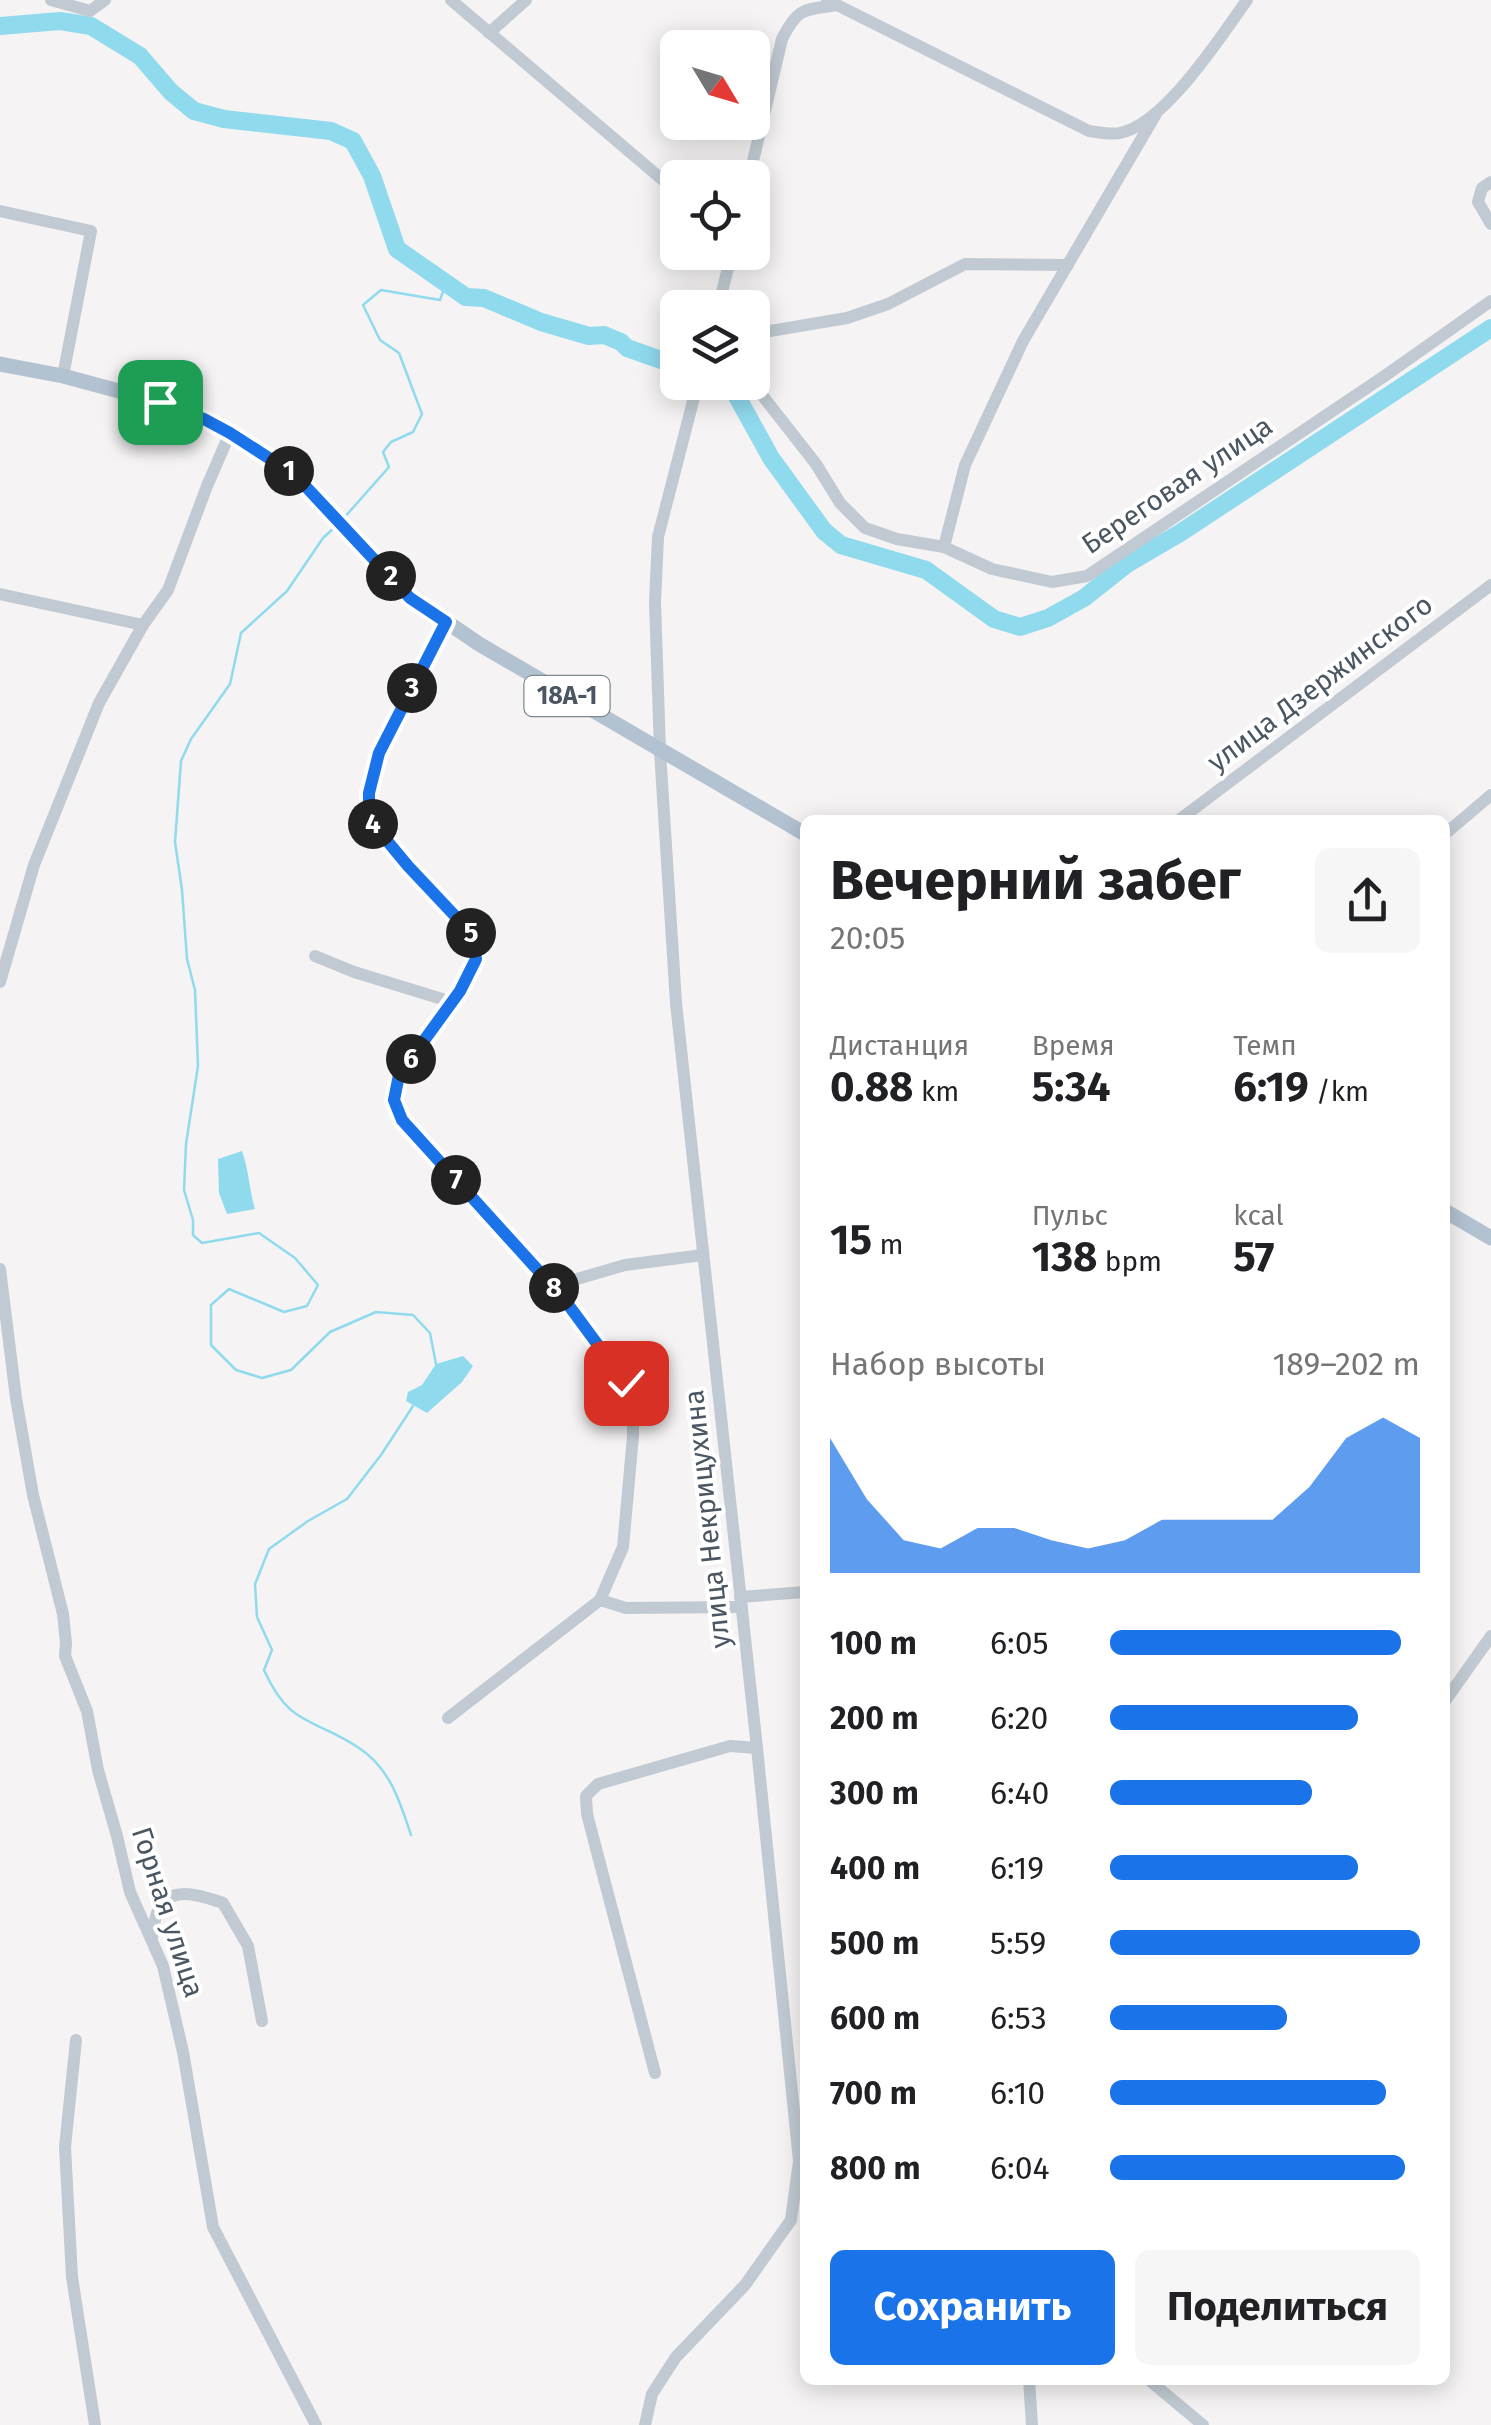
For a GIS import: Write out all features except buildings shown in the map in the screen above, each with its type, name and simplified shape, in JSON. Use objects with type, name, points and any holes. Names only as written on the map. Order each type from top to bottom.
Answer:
[{"type":"main road","name":"18А-1","points":[[0,364],[160,402],[230,433],[295,475],[410,598],[479,644],[800,831]]},
{"type":"main road","points":[[1450,1214],[1491,1238]]},
{"type":"street","points":[[52,0],[90,12],[105,0]]},
{"type":"street","points":[[451,0],[660,178]]},
{"type":"street","points":[[489,33],[526,0]]},
{"type":"street","points":[[944,548],[965,465],[1023,341],[1157,112],[1196,72],[1247,0]]},
{"type":"street","points":[[754,160],[782,39],[803,10],[832,3],[1089,131],[1119,134],[1157,112]]},
{"type":"street","points":[[1491,182],[1482,188],[1478,202],[1491,224]]},
{"type":"street","points":[[0,212],[91,231],[63,376]]},
{"type":"street","points":[[770,331],[846,318],[888,304],[965,264],[1068,265]]},
{"type":"street","name":"Береговая улица","points":[[766,400],[816,464],[840,503],[865,528],[944,548],[992,570],[1052,582],[1086,576],[1491,301]]},
{"type":"street","name":"улица Некрицухина","points":[[693,400],[658,537],[655,602],[660,752],[676,1003],[799,2161],[798,2218]]},
{"type":"street","points":[[0,982],[34,865],[99,703],[168,590],[230,433]]},
{"type":"street","name":"улица Дзержинского","points":[[1186,815],[1491,585]]},
{"type":"street","points":[[0,594],[144,624]]},
{"type":"street","points":[[446,622],[379,753],[369,793],[369,819],[472,934],[476,959],[460,991],[399,1075],[394,1100],[402,1120],[553,1286],[626,1383],[633,1408],[623,1547],[600,1600],[448,1718]]},
{"type":"street","points":[[1450,830],[1491,795]]},
{"type":"street","points":[[315,956],[452,1002]]},
{"type":"street","points":[[553,1286],[625,1266],[703,1256]]},
{"type":"street","name":"Горная улица","points":[[0,1269],[16,1398],[33,1495],[62,1614],[65,1656],[87,1711],[130,1892],[163,1966],[183,2052],[214,2226],[316,2425]]},
{"type":"street","points":[[600,1600],[626,1608],[741,1602],[800,1593]]},
{"type":"street","points":[[1450,1695],[1491,1636]]},
{"type":"street","points":[[655,2073],[587,1814],[586,1796],[598,1784],[730,1746],[757,1748]]},
{"type":"street","points":[[152,1940],[158,1908],[172,1896],[191,1893],[223,1904],[248,1946],[262,2021]]},
{"type":"street","points":[[76,2040],[65,2148],[72,2277],[95,2425]]},
{"type":"street","points":[[645,2425],[652,2394],[676,2357],[745,2286],[798,2218]]},
{"type":"street","points":[[1029,2385],[1032,2425]]},
{"type":"street","points":[[1155,2385],[1203,2425]]},
{"type":"water","points":[[242,1151],[255,1209],[227,1214],[219,1193],[218,1159]]},
{"type":"water","points":[[463,1356],[473,1366],[462,1382],[427,1413],[406,1401],[408,1392],[422,1385],[436,1364]]},
{"type":"waterway","points":[[0,26],[60,21],[91,26],[140,56],[171,92],[194,111],[224,119],[331,131],[353,141],[372,176],[397,249],[466,297],[484,298],[541,322],[589,336],[604,335],[660,360]]},
{"type":"waterway","points":[[343,519],[389,467],[383,452],[391,442],[413,432],[422,414],[399,353],[380,340],[363,305],[381,290],[440,300],[446,283]]},
{"type":"waterway","points":[[739,400],[771,458],[824,531],[841,545],[926,570],[994,619],[1020,627],[1048,618],[1084,598],[1127,564],[1491,328]]},
{"type":"waterway","points":[[334,528],[287,591],[241,633],[230,684],[191,739],[181,761],[175,842],[187,959],[195,990],[198,1066],[186,1144],[184,1190],[193,1235],[202,1243],[259,1233],[295,1258],[318,1285],[307,1306],[284,1312],[229,1289],[211,1305],[211,1345],[236,1370],[262,1378],[291,1370],[330,1332],[376,1312],[413,1315],[430,1333],[436,1364]]},
{"type":"waterway","points":[[411,1835],[403,1810],[379,1765],[343,1738],[293,1712],[274,1689],[264,1670],[272,1650],[257,1617],[255,1584],[269,1549],[347,1499],[413,1406]]},
{"type":"route","points":[[160,402],[230,433],[295,475],[410,598],[446,622],[379,753],[369,793],[369,819],[472,934],[476,959],[460,991],[399,1075],[394,1100],[402,1120],[564,1299],[626,1383]]}]
